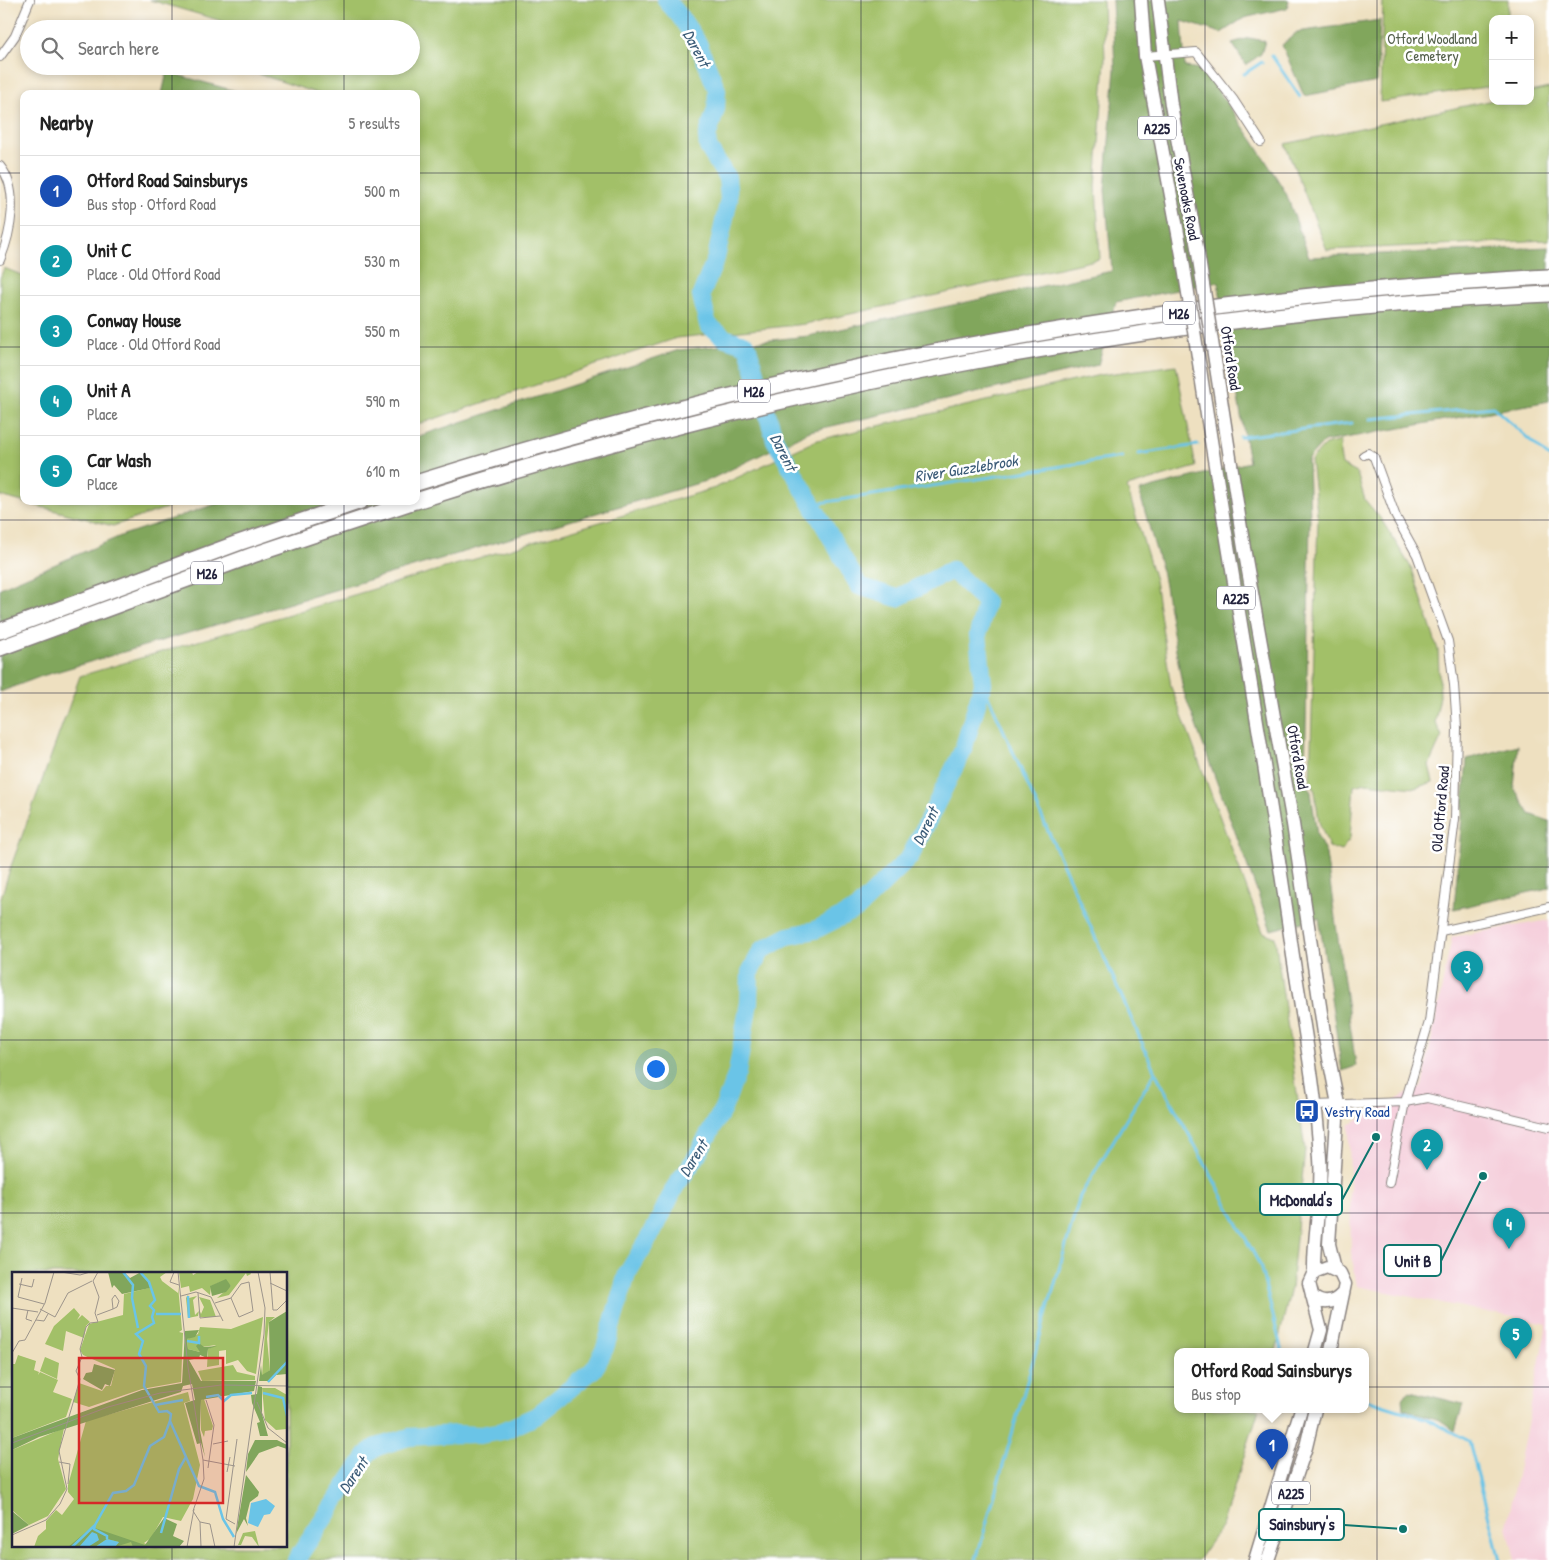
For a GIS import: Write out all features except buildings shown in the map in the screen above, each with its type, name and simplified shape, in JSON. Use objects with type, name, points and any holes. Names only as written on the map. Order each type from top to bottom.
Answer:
[{"type":"highway","name":"M26","points":[[420,482],[522,451],[696,405],[813,378],[990,342],[1124,320],[1335,294],[1549,277]]},
{"type":"highway","name":"M26","points":[[420,500],[510,472],[700,421],[817,394],[973,362],[1136,335],[1344,310],[1549,294]]},
{"type":"highway","name":"M26","points":[[0,630],[221,549],[348,505]]},
{"type":"highway","name":"M26","points":[[0,648],[253,556],[404,505]]},
{"type":"main road","name":"Sevenoaks Road","points":[[1141,0],[1145,56],[1182,255],[1228,551],[1275,827],[1315,1105]]},
{"type":"main road","name":"Sevenoaks Road","points":[[1158,0],[1171,105],[1198,253]]},
{"type":"main road","name":"Otford Road","points":[[1198,253],[1244,548],[1293,824],[1324,1033],[1338,1104],[1329,1244],[1335,1269],[1343,1278],[1342,1294],[1332,1348]]},
{"type":"main road","name":"A225","points":[[1315,1105],[1321,1160],[1313,1247],[1314,1272],[1309,1283],[1321,1330],[1316,1348]]},
{"type":"main road","points":[[1314,1272],[1327,1267],[1335,1269]]},
{"type":"main road","points":[[1312,1296],[1321,1302],[1328,1303],[1338,1299],[1342,1294]]},
{"type":"main road","name":"A225","points":[[1255,1560],[1300,1413]]},
{"type":"main road","name":"A225","points":[[1268,1560],[1306,1447],[1315,1413]]},
{"type":"street","points":[[22,20],[30,0]]},
{"type":"street","points":[[0,57],[15,36],[20,24]]},
{"type":"street","points":[[1145,56],[1196,52],[1233,99],[1261,142]]},
{"type":"street","points":[[0,166],[9,180],[11,206],[9,231],[0,260]]},
{"type":"street","name":"Old Otford Road","points":[[1364,455],[1371,454],[1376,462],[1396,517],[1417,556],[1448,641],[1454,685],[1458,773],[1455,819],[1429,1022],[1405,1102],[1389,1183]]},
{"type":"street","points":[[1441,931],[1549,907]]},
{"type":"street","points":[[1315,1105],[1405,1102],[1427,1098],[1549,1127]]},
{"type":"shaded area","points":[[1549,920],[1549,1560],[1515,1560],[1507,1526],[1547,1324],[1357,1286],[1351,1253],[1349,1125],[1422,1086],[1452,937]]},
{"type":"green space","points":[[150,0],[1103,0],[1105,60],[1096,186],[1100,259],[805,324],[677,338],[420,424],[420,90],[307,90],[262,75],[420,75],[420,20],[218,20]]},
{"type":"green space","points":[[1112,0],[1289,0],[1287,8],[1244,18],[1221,33],[1182,21],[1185,67],[1203,69],[1254,142],[1286,193],[1309,257],[1549,247],[1549,401],[1324,442],[1308,459],[1310,520],[1305,781],[1311,792],[1317,835],[1326,854],[1356,1066],[1342,1071],[1319,918],[1271,930],[1183,690],[1163,575],[1139,491],[1249,462],[1218,282],[1116,302],[1098,365],[810,431],[709,480],[42,676],[0,692],[0,588],[123,535],[213,505],[420,505],[420,436],[679,350],[808,336],[1112,271],[1105,190],[1115,69]]},
{"type":"green space","name":"Otford Woodland Cemetery","points":[[1383,0],[1508,0],[1508,15],[1489,15],[1489,87],[1380,102]]},
{"type":"green space","points":[[1380,20],[1377,82],[1304,96],[1282,45],[1297,32]]},
{"type":"green space","points":[[1249,38],[1265,41],[1261,54],[1246,65],[1232,43]]},
{"type":"green space","points":[[166,75],[178,75],[232,90],[163,90]]},
{"type":"green space","points":[[1549,88],[1549,240],[1327,250],[1285,144],[1489,101],[1489,105],[1534,105],[1534,91]]},
{"type":"green space","points":[[4,268],[20,274],[20,501],[0,496],[0,278]]},
{"type":"green space","points":[[1176,365],[1196,467],[1127,487],[1155,580],[1171,687],[1263,932],[1275,937],[1305,1150],[1291,1288],[1277,1348],[1174,1348],[1174,1413],[1258,1413],[1222,1526],[1198,1560],[0,1560],[0,901],[80,676],[715,488],[817,440],[1100,375]]},
{"type":"green space","points":[[1341,441],[1340,454],[1342,465],[1357,473],[1365,500],[1381,519],[1412,569],[1438,650],[1440,696],[1435,722],[1442,736],[1429,765],[1433,782],[1415,788],[1365,783],[1354,786],[1350,838],[1341,851],[1329,847],[1319,822],[1315,792],[1310,779],[1318,521],[1311,460],[1325,445]]},
{"type":"green space","points":[[34,505],[175,505],[113,526]]},
{"type":"green space","points":[[1518,745],[1514,788],[1530,814],[1549,821],[1549,888],[1454,909],[1467,759]]},
{"type":"green space","points":[[1410,1391],[1463,1404],[1455,1431],[1440,1420],[1403,1409],[1402,1398]]},
{"type":"waterway","name":"Darent","points":[[296,1560],[369,1452],[377,1447],[409,1437],[457,1434],[480,1435],[503,1431],[536,1416],[593,1370],[605,1348],[627,1274],[656,1226],[675,1187],[695,1159],[723,1109],[737,1073],[749,1002],[750,972],[762,950],[789,936],[815,930],[857,909],[910,857],[963,750],[983,684],[978,635],[986,602],[952,570],[897,598],[859,586],[775,440],[747,345],[725,338],[708,325],[701,295],[716,258],[729,199],[727,178],[708,147],[707,137],[716,109],[717,90],[698,43],[666,0]]},
{"type":"waterway","points":[[1272,56],[1300,97]]},
{"type":"waterway","points":[[1244,74],[1262,62]]},
{"type":"waterway","name":"River Guzzlebrook","points":[[1370,419],[1493,407],[1549,457]]},
{"type":"waterway","name":"River Guzzlebrook","points":[[1240,437],[1352,423]]},
{"type":"waterway","name":"River Guzzlebrook","points":[[1138,454],[1198,445]]},
{"type":"waterway","name":"River Guzzlebrook","points":[[813,504],[1122,457]]},
{"type":"waterway","points":[[976,1560],[1080,1196],[1155,1072],[983,684]]},
{"type":"waterway","points":[[1155,1072],[1260,1265],[1281,1348]]},
{"type":"waterway","points":[[1369,1401],[1427,1419],[1469,1441],[1500,1560]]},
{"type":"place","name":"Conway House","points":[[1467,992]]},
{"type":"place","name":"Vestry Road","points":[[1307,1111]]},
{"type":"place","name":"McDonald's","points":[[1376,1137]]},
{"type":"place","name":"Unit C","points":[[1427,1170]]},
{"type":"place","name":"Unit B","points":[[1483,1176]]},
{"type":"place","name":"Unit A","points":[[1509,1249]]},
{"type":"place","name":"Car Wash","points":[[1516,1359]]},
{"type":"place","name":"Otford Road Sainsburys","points":[[1272,1470]]},
{"type":"place","name":"Sainsbury's","points":[[1403,1529]]}]
